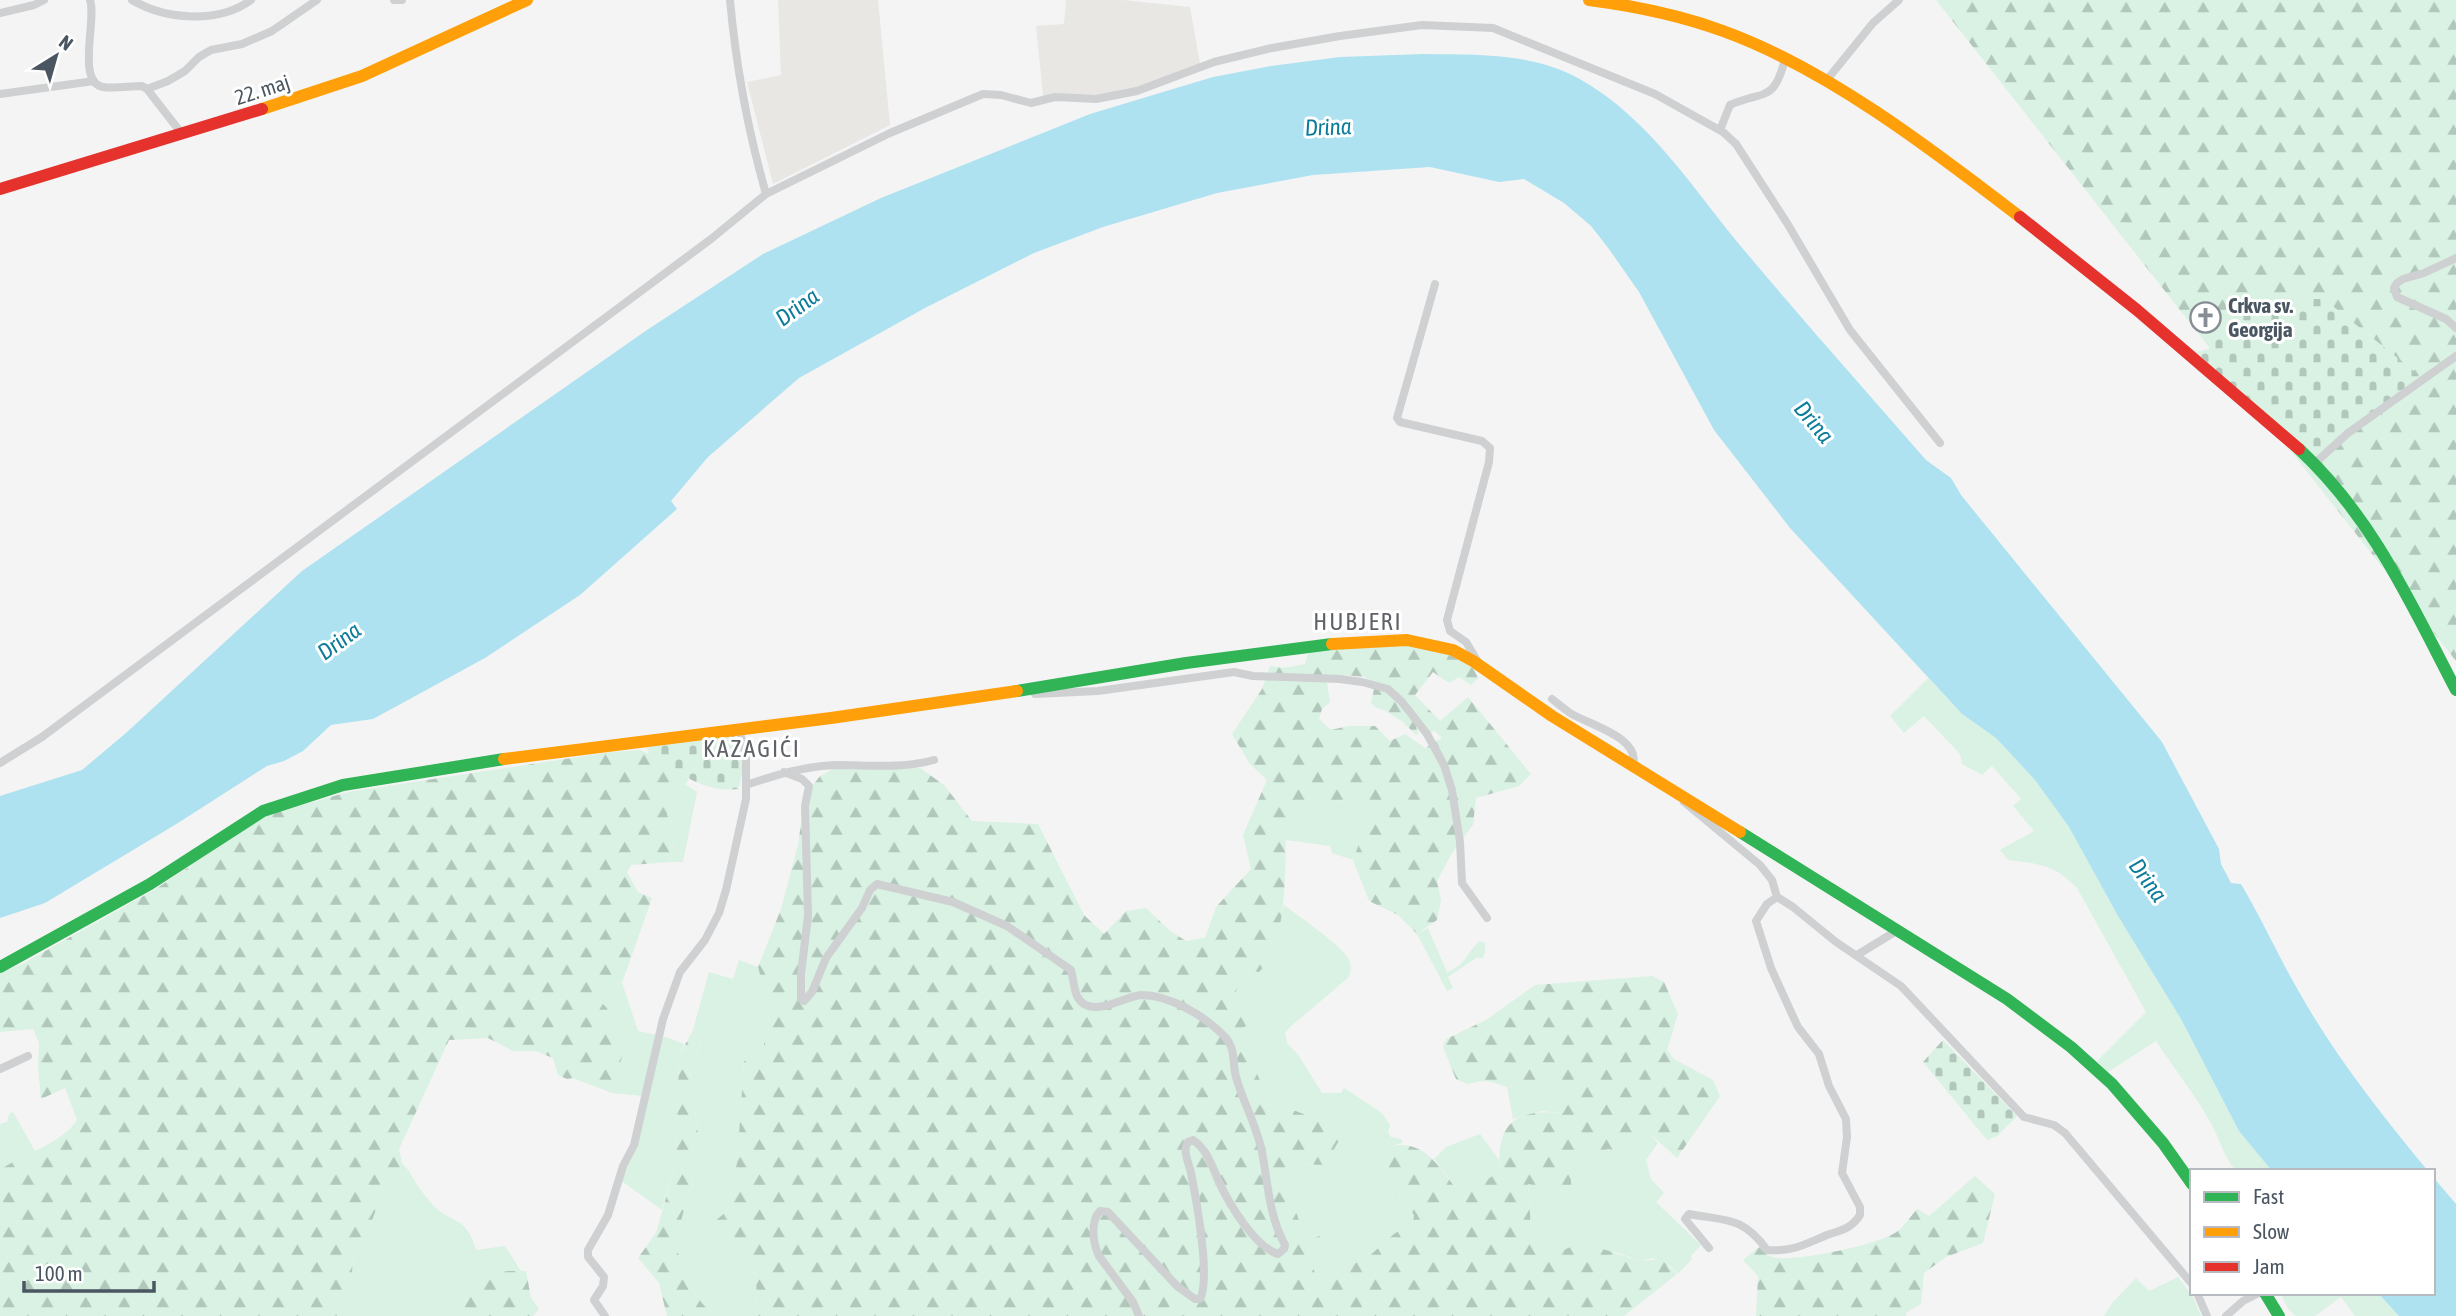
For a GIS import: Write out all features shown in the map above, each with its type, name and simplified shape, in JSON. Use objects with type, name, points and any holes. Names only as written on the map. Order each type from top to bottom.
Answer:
[{"type":"street","points":[[0,13],[44,0]]},
{"type":"street","points":[[90,0],[93,13]]},
{"type":"street","points":[[98,0],[93,13],[89,74],[101,87],[142,86],[147,89],[182,134]]},
{"type":"street","points":[[132,0],[177,16],[228,13],[251,0]]},
{"type":"street","points":[[147,89],[185,71],[211,50],[242,44],[272,31],[317,0]]},
{"type":"street","points":[[394,0],[402,0]]},
{"type":"street","name":"22. maj","points":[[0,189],[362,76],[527,0]]},
{"type":"street","points":[[730,0],[734,45],[745,109],[766,194]]},
{"type":"street","points":[[1589,0],[1626,5],[1700,23],[1742,38],[1786,59],[1826,81],[1956,168],[2035,228],[2251,406],[2314,464],[2348,502],[2375,540],[2456,690]]},
{"type":"street","points":[[1826,81],[1873,23],[1899,0]]},
{"type":"street","points":[[0,763],[42,737],[711,239],[766,194],[890,133],[982,94],[1001,95],[1031,103],[1055,97],[1096,99],[1137,91],[1214,62],[1272,48],[1422,25],[1493,28],[1655,94],[1720,130],[1735,144],[1787,223],[1850,330],[1940,443]]},
{"type":"street","points":[[1720,130],[1730,105],[1771,91],[1781,78],[1786,59]]},
{"type":"street","points":[[0,94],[94,81]]},
{"type":"street","points":[[2456,258],[2424,273],[2403,279],[2394,288],[2398,297],[2446,318],[2456,328]]},
{"type":"street","points":[[1435,284],[1397,419],[1412,426],[1482,441],[1490,448],[1489,462],[1447,620],[1450,631],[1470,646],[1480,665]]},
{"type":"street","points":[[2314,464],[2348,433],[2456,356]]},
{"type":"street","points":[[0,967],[149,884],[263,811],[343,785],[543,753],[831,718],[1315,646],[1407,640],[1453,650],[1480,665],[1552,716],[2007,999],[2071,1047],[2134,1108],[2190,1181]]},
{"type":"street","points":[[1000,692],[1032,694],[1098,691],[1234,672],[1253,676],[1340,679],[1388,689],[1427,734],[1444,765],[1452,790],[1460,842],[1462,883],[1487,918]]},
{"type":"street","points":[[1552,699],[1570,713],[1629,745],[1635,759],[1632,766]]},
{"type":"street","points":[[605,1316],[594,1300],[603,1286],[604,1277],[588,1257],[588,1250],[608,1215],[623,1166],[634,1145],[663,1019],[680,972],[705,940],[719,913],[726,890],[744,810],[746,755],[739,729]]},
{"type":"street","points":[[746,785],[784,772],[835,765],[885,767],[934,760]]},
{"type":"street","points":[[784,772],[802,779],[809,786],[804,806],[808,916],[800,983],[801,999],[804,1001],[810,997],[825,958],[862,908],[870,890],[877,884],[943,898],[1007,926],[1071,970],[1077,996],[1087,1005],[1111,1006],[1134,996],[1158,998],[1196,1015],[1231,1045],[1235,1074],[1262,1151],[1272,1211],[1284,1249],[1278,1254],[1274,1253],[1258,1240],[1237,1214],[1203,1148],[1193,1140],[1188,1142],[1185,1146],[1202,1251],[1203,1292],[1200,1299],[1195,1299],[1177,1286],[1108,1212],[1100,1211],[1094,1221],[1095,1248],[1133,1302],[1139,1316]]},
{"type":"street","points":[[1683,797],[1685,804],[1760,865],[1772,880],[1777,897],[1836,942],[1901,986],[2024,1117],[2054,1125],[2064,1133],[2190,1282]]},
{"type":"street","points":[[1709,1248],[1685,1219],[1689,1214],[1740,1223],[1753,1233],[1767,1250],[1783,1251],[1800,1248],[1849,1227],[1860,1215],[1860,1207],[1842,1173],[1847,1137],[1846,1119],[1829,1086],[1819,1054],[1798,1027],[1771,968],[1756,921],[1767,904],[1777,897]]},
{"type":"street","points":[[1857,955],[1898,930]]},
{"type":"street","points":[[0,1069],[29,1056]]},
{"type":"street","points":[[2198,1295],[2207,1316]]},
{"type":"street","points":[[2227,1316],[2243,1301],[2255,1295]]},
{"type":"street","points":[[2266,1295],[2279,1316]]},
{"type":"shaded area","points":[[778,0],[878,0],[890,125],[773,184],[747,82],[781,75]]},
{"type":"shaded area","points":[[1066,0],[1123,0],[1190,7],[1200,64],[1142,87],[1102,95],[1043,96],[1036,26],[1064,24]]},
{"type":"green space","points":[[1936,0],[2456,0],[2456,661]]},
{"type":"green space","points":[[2252,299],[2324,299],[2425,380],[2314,460],[2196,352],[2209,349]]},
{"type":"green space","points":[[1404,644],[1447,653],[1474,669],[1478,678],[1471,685],[1459,677],[1449,683],[1433,672],[1415,695],[1440,721],[1468,697],[1531,774],[1519,786],[1476,798],[1473,825],[1452,853],[1437,881],[1441,901],[1437,920],[1417,934],[1398,915],[1369,901],[1353,860],[1371,811],[1346,800],[1316,806],[1286,823],[1285,880],[1276,943],[1259,972],[1243,970],[1233,1001],[1253,1016],[1254,1021],[1238,1031],[1267,1096],[1282,1109],[1313,1118],[1341,1137],[1325,1165],[1294,1164],[1281,1170],[1306,1240],[1320,1236],[1326,1252],[1311,1264],[1315,1273],[1325,1276],[1367,1258],[1394,1234],[1413,1222],[1414,1215],[1377,1171],[1389,1146],[1402,1145],[1422,1151],[1437,1164],[1459,1191],[1470,1191],[1500,1171],[1502,1140],[1513,1122],[1533,1113],[1563,1113],[1574,1093],[1568,1082],[1532,1082],[1507,1087],[1481,1081],[1468,1084],[1456,1079],[1443,1047],[1446,1039],[1486,1020],[1535,985],[1652,976],[1664,982],[1678,1014],[1667,1050],[1674,1059],[1713,1080],[1720,1096],[1677,1158],[1649,1133],[1638,1136],[1624,1154],[1609,1149],[1569,1158],[1572,1193],[1528,1184],[1532,1245],[1547,1258],[1581,1242],[1640,1261],[1661,1259],[1677,1274],[1624,1316],[757,1316],[756,1276],[749,1253],[708,1240],[715,1221],[726,1212],[737,1163],[744,1061],[764,1058],[764,1034],[770,1013],[758,967],[781,909],[798,845],[802,816],[813,785],[820,776],[837,767],[890,765],[920,768],[944,785],[972,821],[1038,824],[1084,915],[1104,934],[1126,911],[1146,908],[1169,930],[1186,941],[1205,938],[1216,907],[1251,869],[1243,835],[1267,780],[1250,764],[1232,734],[1262,689],[1270,666],[1284,668],[1305,664],[1308,653],[1325,649]],"holes":[[[1326,676],[1366,677],[1367,687],[1374,689],[1371,703],[1375,707],[1403,722],[1416,735],[1416,727],[1423,726],[1431,733],[1434,730],[1442,738],[1425,748],[1405,734],[1390,741],[1375,726],[1348,726],[1331,730],[1319,719],[1322,709],[1330,702]]]},
{"type":"green space","points":[[1928,678],[1962,714],[1996,738],[2035,780],[2069,827],[2118,916],[2181,1019],[2239,1131],[2270,1169],[2235,1169],[2205,1113],[2156,1041],[2108,1072],[2097,1061],[2146,1012],[2077,888],[2053,870],[2037,864],[2008,860],[2000,850],[2034,831],[2013,806],[2021,799],[1992,766],[1982,775],[1962,764],[1960,754],[1924,716],[1904,733],[1890,716]]},
{"type":"green space","points":[[734,736],[739,740],[743,771],[738,789],[713,788],[691,780],[649,754],[646,745]]},
{"type":"green space","points":[[640,750],[689,779],[668,809],[667,815],[675,831],[670,862],[631,865],[627,872],[638,892],[652,898],[622,983],[592,988],[593,994],[607,1008],[612,1024],[626,1042],[612,1093],[558,1075],[553,1058],[536,1051],[513,1051],[488,1038],[449,1040],[399,1149],[402,1163],[408,1170],[397,1183],[383,1191],[371,1223],[353,1253],[352,1275],[338,1316],[0,1316],[0,1170],[61,1136],[77,1120],[65,1088],[41,1099],[39,1043],[33,1029],[0,1032],[0,973],[22,964],[154,890],[267,815],[348,792],[611,752]]},
{"type":"green space","points":[[685,784],[697,792],[683,862],[670,862],[675,831],[667,815],[668,809]]},
{"type":"green space","points":[[1347,800],[1371,811],[1353,860],[1332,853],[1330,846],[1286,840],[1286,823],[1316,806]]},
{"type":"green space","points":[[1284,905],[1338,947],[1349,960],[1351,967],[1349,977],[1290,1027],[1285,1033],[1287,1043],[1299,1056],[1322,1093],[1341,1093],[1344,1088],[1382,1113],[1390,1125],[1388,1132],[1391,1137],[1401,1139],[1403,1143],[1389,1146],[1377,1171],[1414,1215],[1413,1223],[1395,1234],[1367,1258],[1325,1276],[1315,1273],[1310,1264],[1320,1236],[1306,1240],[1281,1170],[1294,1164],[1325,1165],[1296,1111],[1282,1109],[1267,1096],[1237,1030],[1254,1020],[1253,1016],[1233,1002],[1243,970],[1250,971],[1272,953]]},
{"type":"green space","points":[[1428,928],[1447,972],[1458,966],[1480,941],[1485,943],[1483,958],[1476,958],[1448,977],[1453,988],[1447,991],[1417,934]]},
{"type":"green space","points":[[739,960],[758,967],[770,1013],[764,1034],[764,1058],[744,1061],[737,1163],[726,1212],[715,1221],[749,1253],[756,1276],[757,1316],[710,1316],[710,1312],[695,1295],[690,1269],[676,1251],[676,1237],[692,1184],[698,1136],[691,1071],[703,1036],[693,1030],[709,972],[733,979]]},
{"type":"green space","points":[[622,983],[638,1031],[684,1044],[679,1056],[676,1163],[662,1210],[616,1177],[631,1144],[643,1096],[612,1093],[626,1042],[612,1024],[607,1008],[593,994],[592,988]]},
{"type":"green space","points":[[693,1030],[703,1035],[691,1071],[698,1136],[692,1184],[676,1237],[676,1251],[690,1269],[695,1295],[710,1312],[710,1316],[667,1316],[659,1283],[638,1258],[656,1233],[676,1163],[679,1056]]},
{"type":"green space","points":[[1943,1040],[2017,1116],[1997,1136],[1987,1140],[1923,1062]]},
{"type":"green space","points":[[1532,1082],[1568,1082],[1574,1093],[1563,1113],[1541,1111],[1513,1119],[1507,1087]]},
{"type":"green space","points":[[13,1112],[35,1151],[0,1170],[0,1124],[7,1122],[9,1114]]},
{"type":"green space","points":[[1649,1133],[1658,1143],[1646,1160],[1651,1179],[1664,1193],[1656,1202],[1701,1245],[1678,1274],[1670,1266],[1653,1258],[1640,1261],[1616,1252],[1547,1258],[1532,1246],[1528,1183],[1571,1192],[1569,1158],[1609,1149],[1624,1154],[1638,1136]]},
{"type":"green space","points":[[1480,1134],[1499,1160],[1500,1171],[1470,1191],[1459,1191],[1434,1159],[1446,1147]]},
{"type":"green space","points":[[408,1170],[431,1203],[467,1230],[476,1250],[505,1246],[521,1271],[508,1271],[469,1287],[464,1306],[453,1316],[338,1316],[352,1275],[353,1253],[371,1223],[383,1190],[397,1183]]},
{"type":"green space","points":[[1975,1176],[1995,1194],[1983,1243],[1946,1257],[1924,1273],[1921,1304],[1907,1312],[1906,1316],[1756,1316],[1758,1276],[1743,1260],[1759,1247],[1772,1257],[1788,1258],[1871,1243],[1898,1231],[1917,1209],[1929,1216]]},
{"type":"green space","points":[[526,1271],[531,1298],[539,1309],[533,1316],[453,1316],[464,1306],[469,1287],[481,1275]]},
{"type":"green space","points":[[2178,1277],[2193,1297],[2201,1316],[2104,1316],[2112,1303],[2136,1278],[2149,1291]]},
{"type":"green space","points":[[2380,1295],[2399,1316],[2355,1316],[2341,1297],[2315,1316],[2296,1316],[2282,1297]]},
{"type":"water","name":"Drina","points":[[1462,55],[1541,63],[1578,78],[1605,95],[1651,136],[1771,282],[1926,460],[1951,478],[1961,495],[2162,742],[2219,849],[2221,864],[2231,883],[2241,884],[2294,983],[2330,1043],[2361,1087],[2426,1169],[2270,1169],[2239,1131],[2181,1019],[2118,916],[2069,827],[2035,780],[1996,738],[1962,714],[1790,528],[1714,430],[1639,292],[1591,226],[1564,203],[1524,179],[1499,182],[1430,167],[1313,175],[1217,193],[1103,227],[1034,253],[925,308],[799,378],[708,457],[671,501],[677,509],[580,595],[485,658],[373,719],[331,725],[303,751],[267,766],[45,903],[0,918],[0,796],[82,770],[302,571],[647,330],[763,254],[881,198],[1090,114],[1213,77],[1340,57]]},
{"type":"water","points":[[2435,1179],[2456,1204],[2456,1316],[2399,1316],[2380,1295],[2435,1295]]},
{"type":"traffic: fast","points":[[2299,449],[2348,503],[2369,532],[2406,593],[2456,690]]},
{"type":"traffic: fast","points":[[1017,691],[1186,663],[1332,644]]},
{"type":"traffic: fast","points":[[0,967],[150,884],[263,811],[343,785],[504,759]]},
{"type":"traffic: fast","points":[[1740,832],[2007,999],[2071,1047],[2112,1084],[2163,1143],[2190,1181]]},
{"type":"traffic: fast","points":[[2266,1295],[2279,1316]]},
{"type":"traffic: slow","points":[[262,109],[362,76],[527,0]]},
{"type":"traffic: slow","points":[[1589,0],[1657,12],[1707,25],[1801,66],[1915,138],[2020,217]]},
{"type":"traffic: slow","points":[[1332,644],[1407,640],[1453,650],[1552,716],[1740,832]]},
{"type":"traffic: slow","points":[[504,759],[831,718],[1017,691]]},
{"type":"traffic: jam","points":[[0,189],[262,109]]},
{"type":"traffic: jam","points":[[2020,217],[2137,310],[2299,449]]},
{"type":"place","name":"Crkva sv. Georgija","points":[[2205,317]]},
{"type":"district","name":"HUBJERI","points":[[1358,621]]},
{"type":"district","name":"KAZAGIĆI","points":[[752,748]]}]
